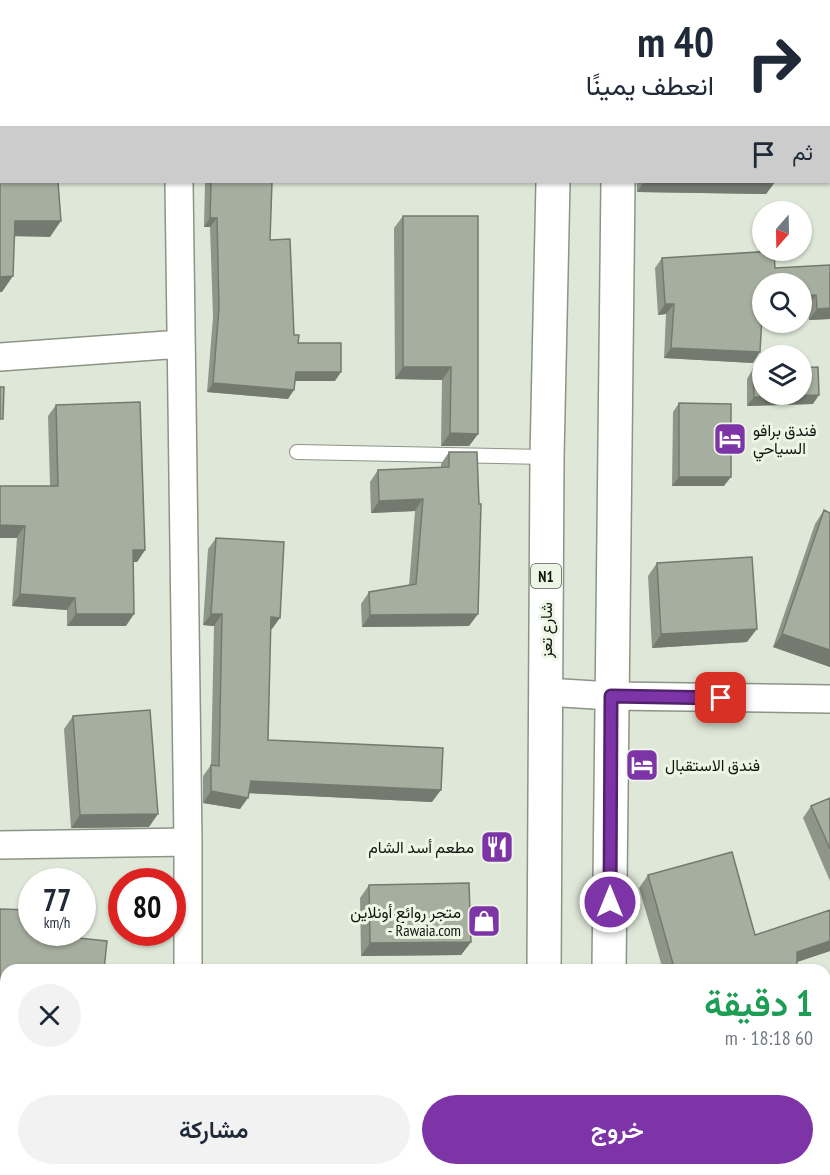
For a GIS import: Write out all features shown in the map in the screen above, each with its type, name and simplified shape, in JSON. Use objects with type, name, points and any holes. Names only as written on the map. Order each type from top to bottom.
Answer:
[{"type":"highway","name":"شارع تعز","points":[[544,964],[547,457],[553,183]]},
{"type":"highway","points":[[609,964],[618,183]]},
{"type":"street","points":[[179,183],[188,964]]},
{"type":"street","points":[[0,357],[181,344]]},
{"type":"street","points":[[546,692],[611,696],[830,699]]},
{"type":"street","points":[[0,845],[188,842]]},
{"type":"lane","points":[[297,452],[547,457]]},
{"type":"building","points":[[0,183],[58,183],[61,221],[15,221],[13,276],[0,277]]},
{"type":"building","points":[[211,183],[272,183],[270,240],[290,239],[294,335],[299,335],[298,343],[341,343],[341,372],[296,372],[294,390],[213,383],[219,308],[217,218],[210,218]]},
{"type":"building","points":[[403,216],[478,216],[478,434],[450,433],[451,367],[403,367]]},
{"type":"building","points":[[752,252],[752,261],[775,261],[775,268],[830,265],[830,308],[817,309],[816,295],[812,295],[812,273],[752,273],[752,333],[761,333],[760,345],[752,345],[752,352],[671,348],[674,304],[665,304],[662,258]]},
{"type":"building","points":[[812,367],[818,367],[819,395],[812,395]]},
{"type":"building","points":[[0,387],[4,387],[3,419],[0,419]]},
{"type":"building","points":[[140,402],[145,550],[133,550],[134,614],[76,614],[75,598],[20,594],[25,526],[0,525],[0,486],[58,486],[56,405]]},
{"type":"building","points":[[679,403],[731,404],[731,477],[679,477]]},
{"type":"building","points":[[449,452],[477,452],[479,504],[481,504],[478,614],[370,615],[369,592],[416,584],[423,499],[379,501],[378,470],[449,467]]},
{"type":"building","points":[[824,510],[830,513],[830,650],[782,634]]},
{"type":"building","points":[[216,538],[284,542],[280,618],[271,617],[268,740],[443,748],[441,790],[251,781],[248,798],[211,791],[211,765],[219,766],[222,614],[211,614]]},
{"type":"building","points":[[752,557],[757,629],[661,634],[657,563]]},
{"type":"building","points":[[150,710],[158,814],[80,815],[73,716]]},
{"type":"building","points":[[830,798],[830,849],[811,806]]},
{"type":"building","points":[[732,852],[755,935],[830,910],[830,941],[797,952],[797,964],[673,964],[648,875]]},
{"type":"building","points":[[469,883],[471,942],[370,943],[369,885]]},
{"type":"building","points":[[0,909],[18,910],[18,946],[96,946],[96,940],[107,941],[105,964],[0,964]]},
{"type":"place","name":"فندق برافو السياحي","points":[[730,439]]},
{"type":"place","name":"فندق الاستقبال","points":[[642,765]]},
{"type":"place","name":"مطعم أسد الشام","points":[[497,847]]},
{"type":"place","name":"متجر روائع أونلاين - Rawaia.com","points":[[484,921]]},
{"type":"route","points":[[610,902],[611,696],[721,698]]}]
